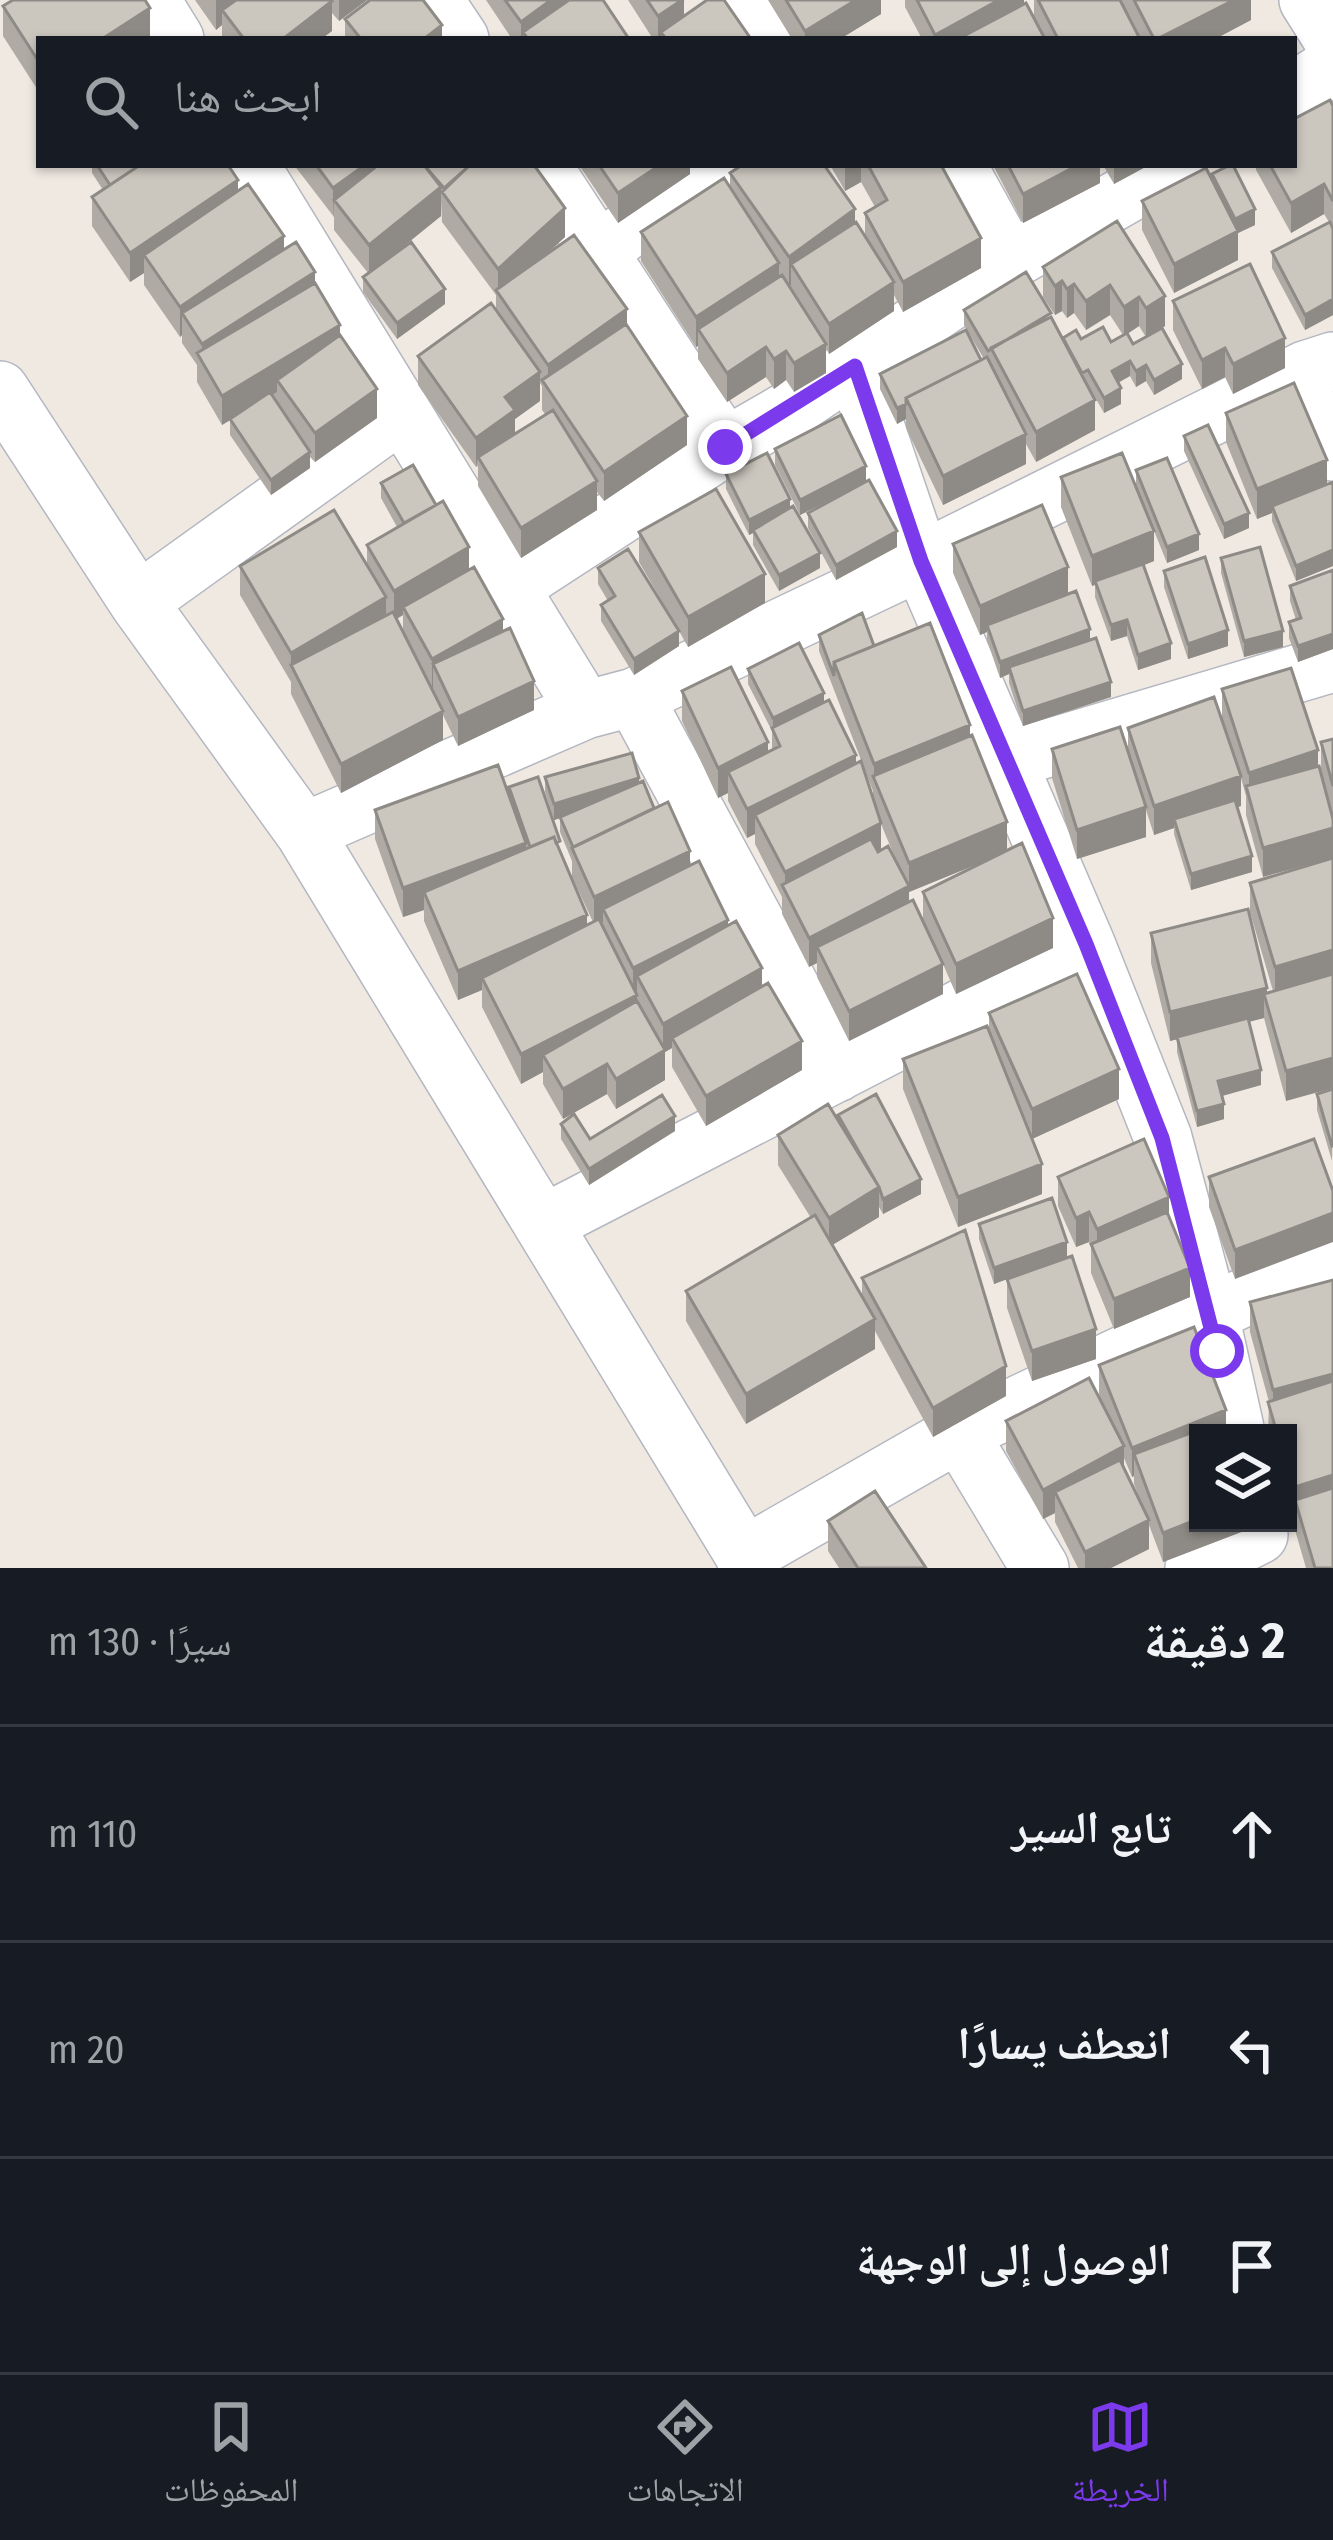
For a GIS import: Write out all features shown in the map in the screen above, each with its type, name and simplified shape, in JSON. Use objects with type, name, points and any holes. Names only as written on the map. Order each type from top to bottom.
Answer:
[{"type":"street","points":[[151,0],[173,36]]},
{"type":"street","points":[[434,0],[458,36]]},
{"type":"street","points":[[744,0],[767,36]]},
{"type":"street","points":[[1308,0],[1333,40]]},
{"type":"street","points":[[1297,89],[1333,66]]},
{"type":"street","points":[[252,168],[400,414],[512,586],[609,704],[837,1073]]},
{"type":"street","points":[[544,168],[725,447]]},
{"type":"street","points":[[599,252],[707,168]]},
{"type":"street","points":[[959,168],[1010,262]]},
{"type":"street","points":[[512,586],[1010,262],[1173,168]]},
{"type":"street","points":[[304,832],[609,704],[921,561],[1319,365],[1333,452]]},
{"type":"street","points":[[855,366],[921,561],[1086,944],[1162,1138],[1234,1424]]},
{"type":"street","points":[[0,390],[138,602],[304,832],[748,1562],[959,1433],[1333,1255]]},
{"type":"street","points":[[138,602],[400,414]]},
{"type":"street","points":[[1008,760],[1333,663]]},
{"type":"street","points":[[543,1224],[1086,944]]},
{"type":"street","points":[[959,1433],[1040,1568]]},
{"type":"street","points":[[1195,1568],[1261,1542]]},
{"type":"building","points":[[13,0],[145,0],[150,8],[107,36],[36,36],[36,57],[3,6]]},
{"type":"building","points":[[236,0],[332,1],[287,36],[242,36],[222,10]]},
{"type":"building","points":[[370,0],[423,0],[442,25],[428,36],[359,36],[345,19]]},
{"type":"building","points":[[505,0],[551,0],[521,22]]},
{"type":"building","points":[[569,0],[603,0],[627,36],[526,36],[523,32]]},
{"type":"building","points":[[647,0],[682,0],[658,16]]},
{"type":"building","points":[[707,0],[724,0],[749,36],[664,36],[661,32]]},
{"type":"building","points":[[786,0],[856,0],[805,31]]},
{"type":"building","points":[[917,0],[999,0],[935,35]]},
{"type":"building","points":[[1038,0],[1120,0],[1138,36],[1056,36]]},
{"type":"building","points":[[1134,0],[1234,0],[1163,36],[1152,36]]},
{"type":"building","points":[[1026,3],[1043,36],[964,36]]},
{"type":"building","points":[[1330,100],[1333,106],[1333,201],[1324,184],[1291,203],[1272,168],[1297,168],[1297,117]]},
{"type":"building","points":[[99,168],[136,168],[110,185]]},
{"type":"building","points":[[136,168],[230,168],[238,180],[130,253],[92,197]]},
{"type":"building","points":[[318,168],[361,168],[333,188]]},
{"type":"building","points":[[374,168],[426,168],[441,187],[369,245],[334,200]]},
{"type":"building","points":[[427,168],[467,168],[444,188]]},
{"type":"building","points":[[467,168],[536,168],[565,208],[498,269],[442,192]]},
{"type":"building","points":[[601,168],[656,168],[618,193]]},
{"type":"building","points":[[738,168],[826,168],[855,209],[789,257],[730,173]]},
{"type":"building","points":[[870,168],[943,168],[981,238],[903,282],[865,213],[887,200]]},
{"type":"building","points":[[1010,168],[1072,168],[1023,194]]},
{"type":"building","points":[[1206,168],[1238,231],[1174,264],[1142,201]]},
{"type":"building","points":[[1234,168],[1255,209],[1235,219],[1212,174]]},
{"type":"building","points":[[724,178],[779,263],[696,317],[641,232]]},
{"type":"building","points":[[248,184],[284,236],[180,307],[144,255]]},
{"type":"building","points":[[1117,221],[1165,296],[1146,308],[1139,297],[1124,307],[1110,285],[1086,301],[1074,284],[1067,289],[1062,281],[1055,286],[1043,267]]},
{"type":"building","points":[[856,222],[894,282],[829,324],[791,264]]},
{"type":"building","points":[[1330,222],[1333,299],[1305,315],[1272,252]]},
{"type":"building","points":[[574,235],[627,309],[548,365],[496,290]]},
{"type":"building","points":[[296,242],[315,272],[202,344],[182,313]]},
{"type":"building","points":[[411,242],[445,289],[397,323],[363,277]]},
{"type":"building","points":[[1250,264],[1285,338],[1233,364],[1225,348],[1202,360],[1173,301]]},
{"type":"building","points":[[1026,272],[1051,313],[988,351],[964,310]]},
{"type":"building","points":[[782,275],[826,344],[794,363],[786,351],[774,359],[766,347],[727,373],[698,329]]},
{"type":"building","points":[[315,283],[340,325],[222,396],[197,353]]},
{"type":"building","points":[[491,303],[540,372],[505,397],[515,410],[476,438],[418,356]]},
{"type":"building","points":[[1051,317],[1095,400],[1036,432],[991,348]]},
{"type":"building","points":[[626,324],[687,416],[604,472],[542,380]]},
{"type":"building","points":[[1103,327],[1111,342],[1127,333],[1133,344],[1162,328],[1182,364],[1154,380],[1146,365],[1136,371],[1130,361],[1112,371],[1121,388],[1104,398],[1088,370],[1082,373],[1063,338],[1076,330],[1081,339]]},
{"type":"building","points":[[966,330],[981,360],[906,398],[906,404],[897,408],[880,374]]},
{"type":"building","points":[[340,335],[377,389],[315,433],[277,380]]},
{"type":"building","points":[[987,357],[1026,434],[943,476],[906,398]]},
{"type":"building","points":[[1294,383],[1327,460],[1257,489],[1226,413]]},
{"type":"building","points":[[270,392],[310,452],[271,480],[230,419]]},
{"type":"building","points":[[553,410],[597,481],[521,528],[478,457]]},
{"type":"building","points":[[841,415],[866,466],[800,500],[775,449]]},
{"type":"building","points":[[1208,425],[1249,513],[1224,524],[1184,436]]},
{"type":"building","points":[[767,453],[790,499],[749,520],[726,474]]},
{"type":"building","points":[[1122,453],[1154,531],[1092,556],[1061,477]]},
{"type":"building","points":[[1167,458],[1199,534],[1167,547],[1136,470]]},
{"type":"building","points":[[413,465],[436,505],[404,523],[381,483]]},
{"type":"building","points":[[869,480],[897,531],[836,565],[808,513]]},
{"type":"building","points":[[1333,482],[1333,550],[1296,566],[1272,506]]},
{"type":"building","points":[[716,489],[765,574],[688,617],[639,532]]},
{"type":"building","points":[[443,501],[469,547],[394,591],[367,545]]},
{"type":"building","points":[[1042,505],[1068,567],[980,606],[953,544]]},
{"type":"building","points":[[793,506],[820,553],[779,575],[753,530]]},
{"type":"building","points":[[334,510],[386,597],[291,653],[240,566]]},
{"type":"building","points":[[1260,547],[1283,631],[1244,641],[1221,558]]},
{"type":"building","points":[[628,549],[679,631],[634,659],[601,605],[615,596],[598,568]]},
{"type":"building","points":[[1205,557],[1228,630],[1188,644],[1164,571]]},
{"type":"building","points":[[1143,564],[1171,643],[1138,655],[1127,620],[1111,625],[1095,581]]},
{"type":"building","points":[[474,567],[503,619],[432,659],[403,607]]},
{"type":"building","points":[[1333,570],[1333,634],[1298,646],[1289,622],[1301,618],[1290,586]]},
{"type":"building","points":[[1076,591],[1090,629],[1000,662],[987,625]]},
{"type":"building","points":[[393,612],[443,711],[341,764],[291,665]]},
{"type":"building","points":[[862,613],[874,646],[834,662],[834,676],[819,635]]},
{"type":"building","points":[[930,623],[970,725],[874,764],[834,662]]},
{"type":"building","points":[[510,628],[534,681],[458,717],[433,664]]},
{"type":"building","points":[[1096,638],[1111,682],[1023,711],[1009,667]]},
{"type":"building","points":[[799,643],[824,693],[773,718],[748,669]]},
{"type":"building","points":[[731,667],[768,742],[718,768],[682,691]]},
{"type":"building","points":[[1291,668],[1318,750],[1249,773],[1222,689]]},
{"type":"building","points":[[1214,697],[1241,776],[1154,806],[1128,728]]},
{"type":"building","points":[[829,700],[856,755],[747,809],[728,772],[780,746],[772,728]]},
{"type":"building","points":[[1120,727],[1146,807],[1077,830],[1052,749]]},
{"type":"building","points":[[972,735],[1007,822],[909,863],[873,776]]},
{"type":"building","points":[[1333,739],[1333,786],[1321,742]]},
{"type":"building","points":[[632,753],[639,778],[554,804],[545,777]]},
{"type":"building","points":[[861,761],[881,823],[785,872],[755,815]]},
{"type":"building","points":[[498,765],[526,843],[403,888],[375,810]]},
{"type":"building","points":[[1319,766],[1333,828],[1263,848],[1246,786]]},
{"type":"building","points":[[538,777],[560,841],[556,843],[554,837],[530,847],[509,787]]},
{"type":"building","points":[[643,781],[654,808],[573,847],[560,817]]},
{"type":"building","points":[[1235,800],[1252,856],[1191,874],[1174,819]]},
{"type":"building","points":[[668,802],[690,851],[594,897],[572,848]]},
{"type":"building","points":[[554,837],[587,915],[458,971],[424,892]]},
{"type":"building","points":[[871,839],[878,852],[888,846],[909,886],[809,938],[782,885]]},
{"type":"building","points":[[1022,843],[1053,918],[956,964],[923,892]]},
{"type":"building","points":[[1333,858],[1333,950],[1275,967],[1250,883]]},
{"type":"building","points":[[699,861],[728,920],[633,968],[603,909]]},
{"type":"building","points":[[913,900],[943,964],[849,1011],[817,947]]},
{"type":"building","points":[[1248,909],[1267,988],[1170,1012],[1151,933]]},
{"type":"building","points":[[599,919],[637,995],[521,1054],[482,978]]},
{"type":"building","points":[[736,921],[762,968],[663,1024],[637,976]]},
{"type":"building","points":[[1077,974],[1119,1069],[1032,1109],[989,1013]]},
{"type":"building","points":[[1333,974],[1333,1058],[1286,1071],[1264,994]]},
{"type":"building","points":[[768,983],[802,1041],[706,1096],[672,1038]]},
{"type":"building","points":[[637,1001],[665,1050],[616,1079],[607,1064],[563,1089],[543,1055]]},
{"type":"building","points":[[1248,1018],[1261,1070],[1218,1081],[1224,1104],[1197,1111],[1177,1037]]},
{"type":"building","points":[[987,1026],[1042,1164],[958,1197],[903,1059]]},
{"type":"building","points":[[1333,1089],[1333,1145],[1332,1146],[1317,1094]]},
{"type":"building","points":[[876,1094],[921,1179],[883,1199],[838,1115]]},
{"type":"building","points":[[662,1095],[675,1116],[589,1169],[561,1124],[574,1114],[590,1139]]},
{"type":"building","points":[[828,1104],[879,1187],[829,1218],[778,1135]]},
{"type":"building","points":[[1144,1139],[1169,1197],[1097,1229],[1089,1212],[1076,1218],[1058,1177]]},
{"type":"building","points":[[1314,1139],[1333,1191],[1333,1213],[1235,1250],[1209,1177]]},
{"type":"building","points":[[1052,1198],[1067,1242],[994,1268],[979,1224]]},
{"type":"building","points":[[1167,1212],[1190,1268],[1114,1299],[1091,1244]]},
{"type":"building","points":[[815,1215],[875,1319],[746,1394],[686,1291]]},
{"type":"building","points":[[965,1230],[1006,1366],[933,1408],[862,1278]]},
{"type":"building","points":[[1072,1256],[1096,1329],[1032,1351],[1007,1279]]},
{"type":"building","points":[[1333,1280],[1333,1374],[1273,1390],[1250,1302]]},
{"type":"building","points":[[1194,1327],[1226,1410],[1132,1448],[1099,1365]]},
{"type":"building","points":[[1089,1378],[1124,1446],[1043,1490],[1006,1421]]},
{"type":"building","points":[[1333,1381],[1333,1475],[1297,1486],[1297,1424],[1274,1424],[1268,1402]]},
{"type":"building","points":[[1189,1434],[1189,1523],[1163,1533],[1134,1454]]},
{"type":"building","points":[[1120,1460],[1149,1520],[1085,1552],[1055,1492]]},
{"type":"building","points":[[1333,1488],[1333,1568],[1315,1568],[1297,1499]]},
{"type":"building","points":[[875,1491],[926,1568],[858,1568],[828,1521]]},
{"type":"route","points":[[725,447],[855,366],[921,561],[1086,944],[1162,1138],[1217,1351]]}]
